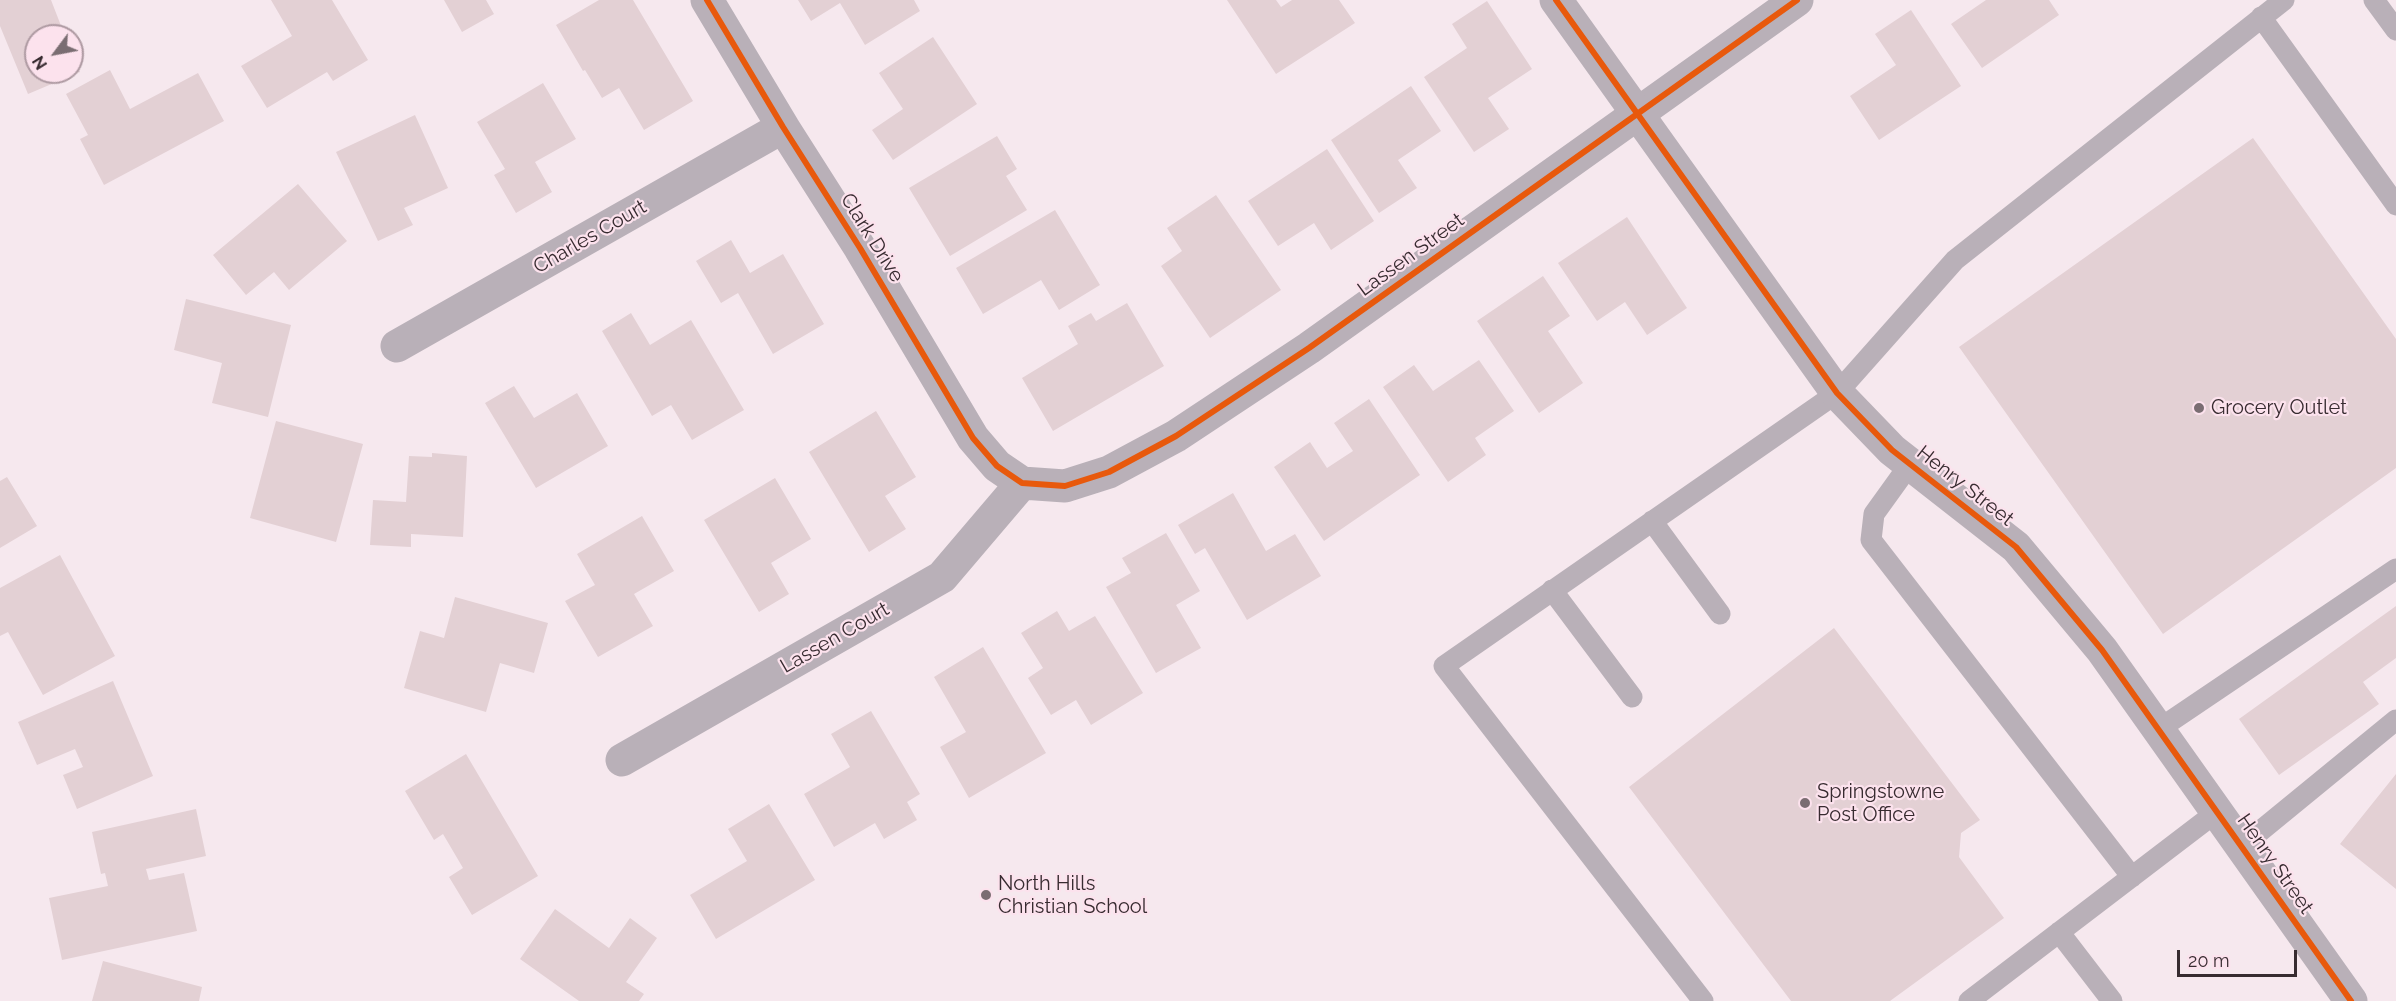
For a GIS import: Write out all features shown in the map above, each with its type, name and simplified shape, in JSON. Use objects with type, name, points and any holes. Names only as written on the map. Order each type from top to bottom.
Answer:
[{"type":"street","name":"Clark Drive","points":[[706,0],[783,128],[860,248],[973,438],[997,466],[1022,483]]},
{"type":"street","name":"Henry Street","points":[[1557,0],[1837,393],[1892,450],[2016,547],[2102,650],[2351,1001]]},
{"type":"street","name":"Lassen Street","points":[[1022,483],[1065,486],[1109,472],[1176,436],[1309,348],[1797,0]]},
{"type":"street","name":"Charles Court","points":[[397,346],[783,128]]},
{"type":"street","name":"Lassen Court","points":[[622,760],[942,577],[1022,483]]},
{"type":"lane","points":[[1703,1001],[1444,666],[1837,393],[1955,260],[2284,0]]},
{"type":"lane","points":[[2374,0],[2396,30]]},
{"type":"lane","points":[[2261,17],[2396,205]]},
{"type":"lane","points":[[1910,464],[1874,514],[1871,540],[2132,877]]},
{"type":"lane","points":[[1652,521],[1720,614]]},
{"type":"lane","points":[[2158,729],[2396,569]]},
{"type":"lane","points":[[1552,590],[1632,697]]},
{"type":"lane","points":[[2242,846],[2396,720]]},
{"type":"lane","points":[[1969,1001],[2218,811]]},
{"type":"lane","points":[[2059,932],[2112,1001]]},
{"type":"building","points":[[0,0],[51,0],[60,24],[24,24],[24,84],[52,84],[28,94],[0,26]]},
{"type":"building","points":[[271,0],[332,0],[368,60],[333,81],[327,72],[267,108],[241,66],[292,36]]},
{"type":"building","points":[[444,0],[486,0],[494,14],[462,32]]},
{"type":"building","points":[[599,0],[633,0],[693,101],[644,130],[619,88],[602,98],[556,25]]},
{"type":"building","points":[[798,0],[914,0],[920,11],[865,45],[840,3],[811,21]]},
{"type":"building","points":[[1227,0],[1276,0],[1281,7],[1292,0],[1339,0],[1355,23],[1276,74]]},
{"type":"building","points":[[1986,0],[2049,0],[2059,15],[1982,68],[1951,24]]},
{"type":"building","points":[[1487,1],[1532,69],[1488,98],[1509,129],[1474,152],[1424,77],[1467,48],[1452,24]]},
{"type":"building","points":[[1911,10],[1961,86],[1879,140],[1850,96],[1896,65],[1875,34]]},
{"type":"building","points":[[933,37],[977,104],[893,160],[872,130],[903,109],[879,73]]},
{"type":"building","points":[[110,70],[130,109],[198,73],[224,121],[104,185],[80,139],[88,135],[66,94]]},
{"type":"building","points":[[543,83],[576,139],[535,162],[552,192],[516,213],[494,175],[505,169],[477,122]]},
{"type":"building","points":[[1411,86],[1441,131],[1398,160],[1417,188],[1379,213],[1331,140]]},
{"type":"building","points":[[415,115],[448,188],[404,208],[413,225],[378,241],[336,152]]},
{"type":"building","points":[[997,136],[1017,169],[1006,176],[1027,210],[950,256],[909,188]]},
{"type":"building","name":"Grocery Outlet","points":[[2253,138],[2396,339],[2396,468],[2163,634],[1959,347]]},
{"type":"building","points":[[1327,149],[1374,221],[1331,250],[1314,223],[1278,246],[1248,201]]},
{"type":"building","points":[[298,184],[347,241],[289,290],[274,272],[246,295],[213,255]]},
{"type":"building","points":[[1216,195],[1281,290],[1210,338],[1161,266],[1182,251],[1167,228]]},
{"type":"building","points":[[1055,210],[1100,285],[1059,310],[1041,280],[983,314],[956,268]]},
{"type":"building","points":[[1627,217],[1687,308],[1647,335],[1625,302],[1597,321],[1558,263]]},
{"type":"building","points":[[731,240],[750,273],[783,254],[824,324],[773,354],[738,293],[721,303],[696,261]]},
{"type":"building","points":[[1543,276],[1570,316],[1548,331],[1583,383],[1539,413],[1477,321]]},
{"type":"building","points":[[186,299],[291,325],[268,417],[212,403],[222,363],[174,350]]},
{"type":"building","points":[[1127,303],[1164,366],[1053,431],[1022,378],[1078,344],[1068,326],[1091,313],[1096,321]]},
{"type":"building","points":[[631,313],[650,345],[691,320],[744,410],[692,440],[671,405],[652,416],[602,331]]},
{"type":"building","points":[[1479,360],[1514,411],[1475,438],[1486,455],[1448,482],[1383,387],[1414,365],[1433,391]]},
{"type":"building","points":[[514,386],[534,418],[577,393],[608,446],[536,488],[485,403]]},
{"type":"building","points":[[1369,399],[1420,475],[1324,541],[1274,467],[1310,442],[1327,468],[1353,451],[1334,423]]},
{"type":"building","points":[[876,411],[916,477],[885,496],[906,529],[869,552],[809,452]]},
{"type":"building","points":[[276,421],[363,444],[336,542],[250,518]]},
{"type":"building","points":[[432,453],[467,456],[463,537],[411,534],[411,547],[370,545],[373,500],[406,502],[409,456],[432,457]]},
{"type":"building","points":[[7,477],[37,526],[0,548],[0,481]]},
{"type":"building","points":[[775,478],[811,539],[771,563],[789,594],[759,612],[704,520]]},
{"type":"building","points":[[1233,493],[1266,551],[1295,534],[1321,576],[1247,620],[1205,548],[1195,554],[1178,525]]},
{"type":"building","points":[[642,516],[674,571],[634,594],[653,626],[598,657],[565,601],[595,585],[577,554]]},
{"type":"building","points":[[1166,533],[1200,591],[1176,605],[1201,648],[1156,673],[1106,587],[1131,573],[1122,558]]},
{"type":"building","points":[[60,555],[115,656],[43,695],[8,632],[0,636],[0,588]]},
{"type":"building","points":[[455,597],[548,623],[534,673],[500,663],[486,712],[404,688],[420,631],[444,638]]},
{"type":"building","points":[[2396,606],[2396,658],[2363,682],[2379,704],[2279,775],[2239,719]]},
{"type":"building","points":[[1057,611],[1069,631],[1095,616],[1143,693],[1091,725],[1076,700],[1051,715],[1028,678],[1043,668],[1021,633]]},
{"type":"building","name":"Springstowne Post Office","points":[[1834,628],[1980,820],[1961,833],[1959,857],[2004,918],[1890,1001],[1791,1001],[1629,787]]},
{"type":"building","points":[[983,647],[1046,753],[969,798],[940,747],[966,732],[934,677]]},
{"type":"building","points":[[113,681],[153,776],[77,809],[63,775],[83,767],[75,749],[37,765],[18,722]]},
{"type":"building","points":[[871,711],[920,794],[907,802],[917,820],[884,839],[875,823],[834,847],[804,794],[850,767],[831,734]]},
{"type":"building","points":[[466,754],[538,876],[472,915],[449,877],[463,868],[443,834],[434,840],[405,791]]},
{"type":"building","points":[[2396,774],[2396,889],[2340,844]]},
{"type":"building","points":[[769,804],[815,880],[716,939],[690,895],[747,861],[728,829]]},
{"type":"building","points":[[196,809],[206,856],[146,869],[149,880],[184,873],[197,931],[62,960],[49,898],[108,886],[105,873],[101,874],[92,832]]},
{"type":"building","points":[[555,909],[609,948],[630,918],[657,938],[626,982],[644,994],[639,1001],[579,1001],[520,959]]},
{"type":"building","points":[[103,961],[202,987],[199,1001],[92,1001]]},
{"type":"cycle path","points":[[707,0],[783,127],[860,248],[973,438],[997,466],[1022,483],[1065,486],[1109,472],[1176,436],[1309,348],[1797,0]]},
{"type":"cycle path","points":[[1556,0],[1837,393],[1892,450],[2016,547],[2102,650],[2351,1001]]},
{"type":"place","name":"Grocery Outlet","points":[[2199,408]]},
{"type":"place","name":"Springstowne Post Office","points":[[1805,803]]},
{"type":"place","name":"North Hills Christian School","points":[[986,895]]}]
